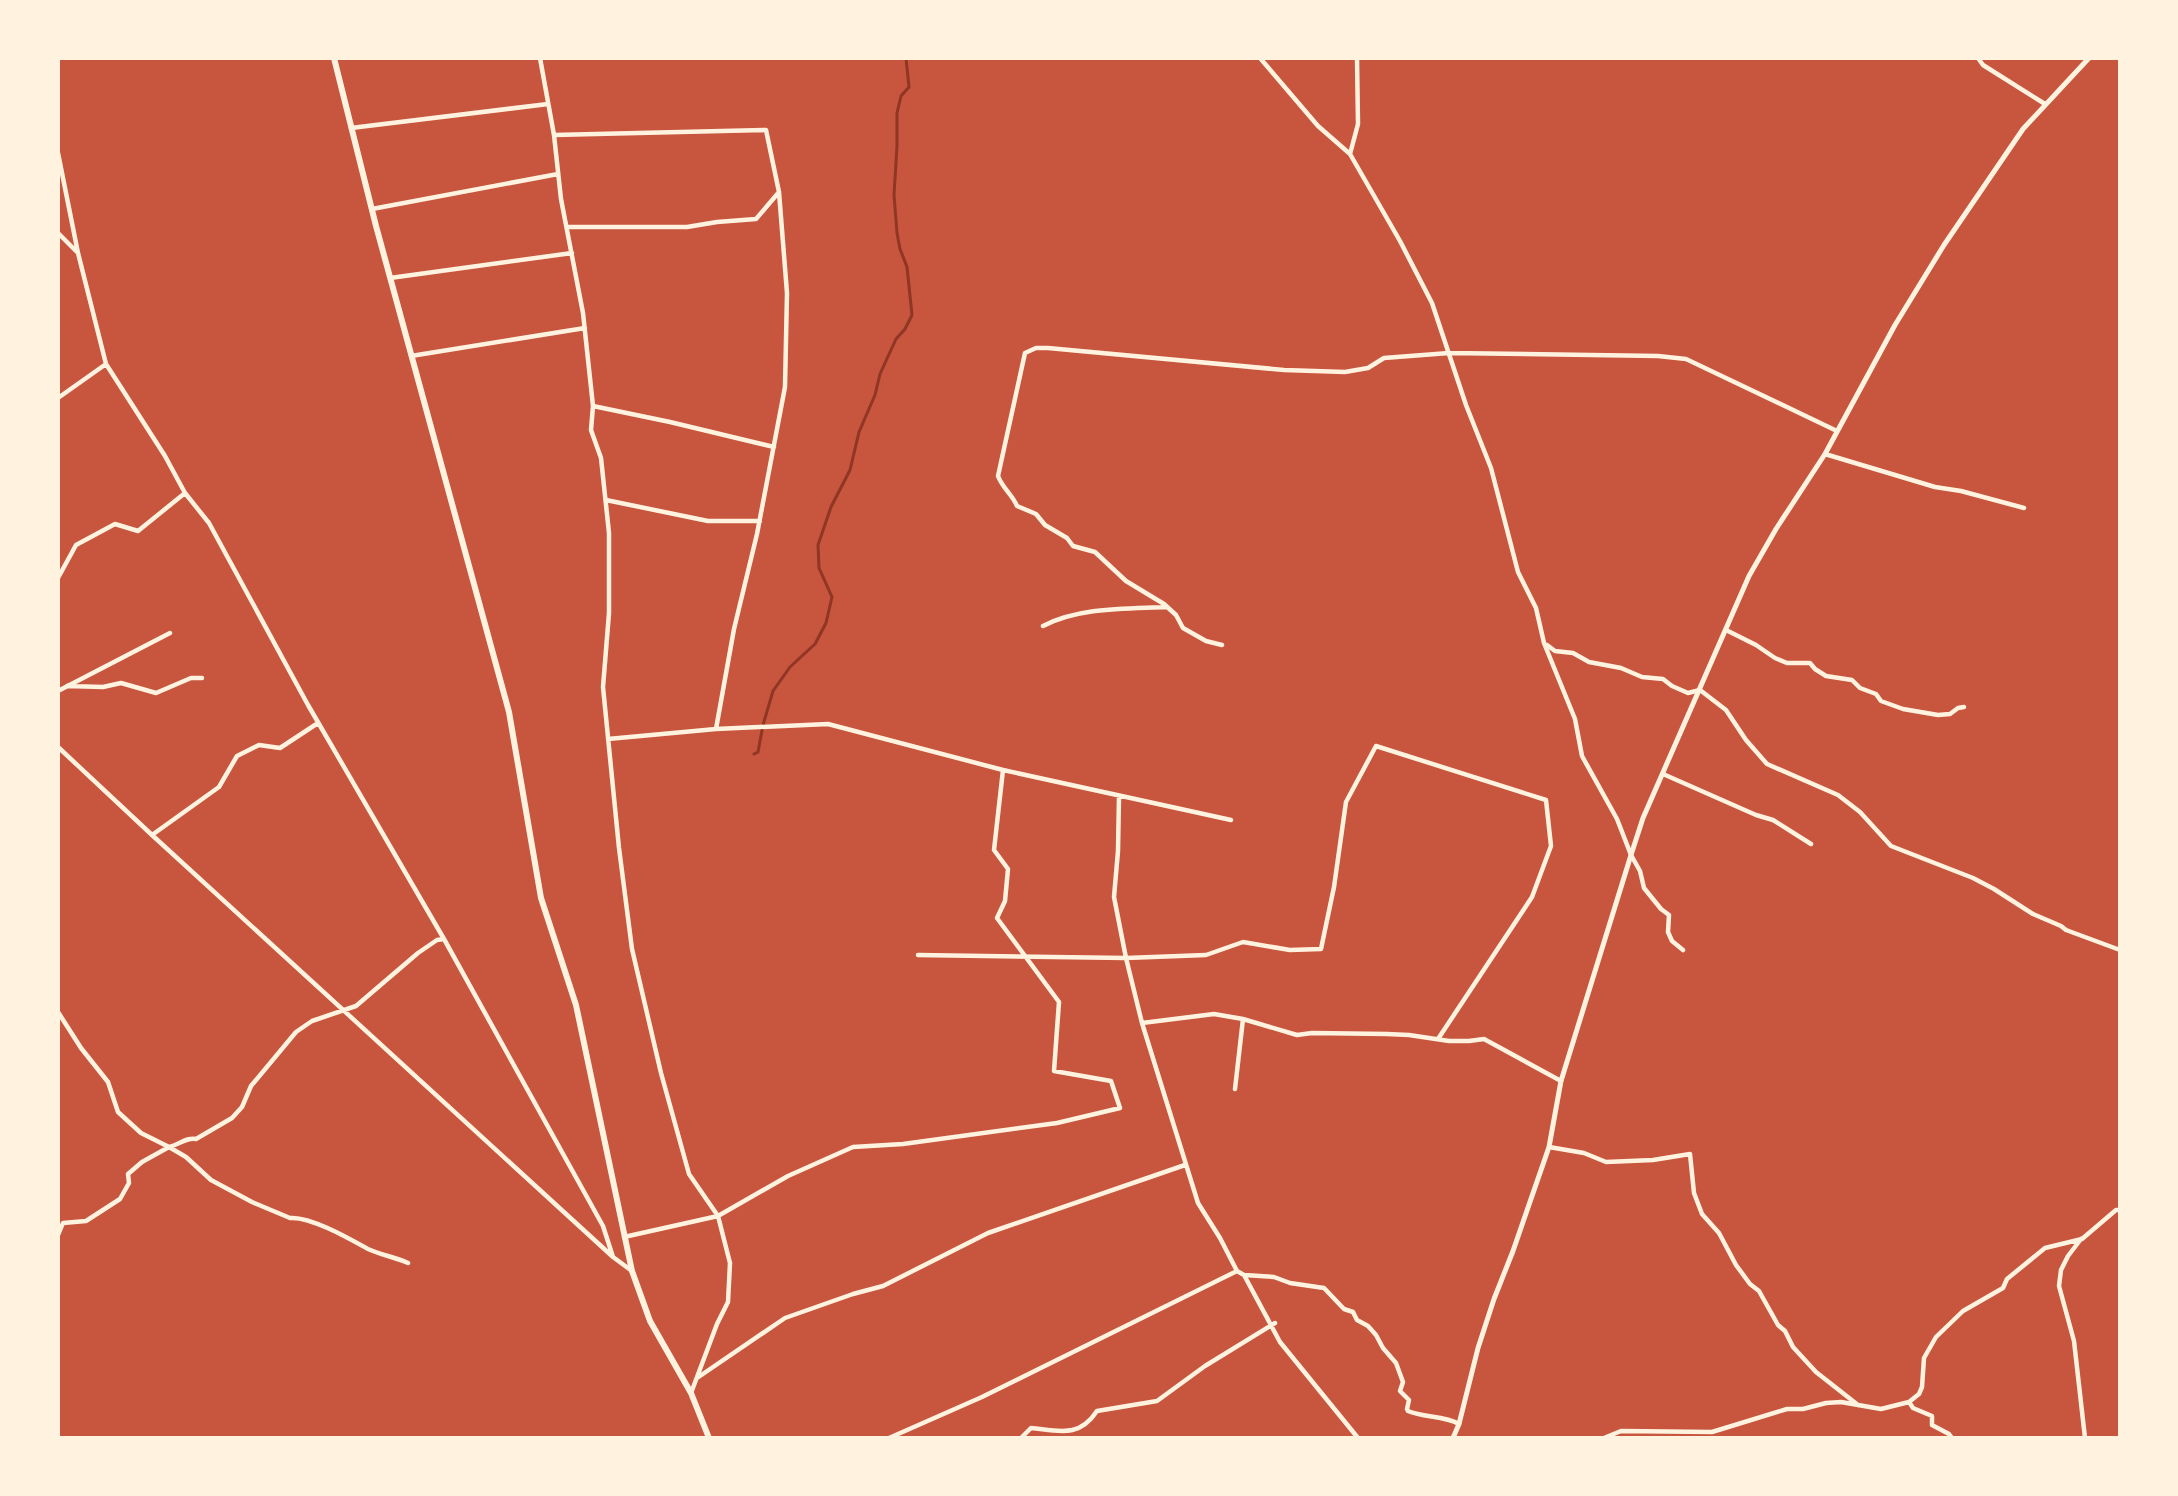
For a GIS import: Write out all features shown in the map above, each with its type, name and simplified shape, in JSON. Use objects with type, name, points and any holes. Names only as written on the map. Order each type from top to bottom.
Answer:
[{"type":"main road","points":[[334,58],[390,278],[509,712],[541,898],[576,1005],[632,1271],[650,1321],[691,1393],[709,1437]]},
{"type":"street","points":[[540,58],[585,328],[593,406],[591,430],[601,458],[606,500],[609,533],[609,602],[603,687],[619,848],[632,949],[655,1049],[689,1174],[718,1216],[730,1263],[728,1302],[717,1324],[691,1393]]},
{"type":"street","points":[[1260,58],[1318,126],[1350,154],[1400,241],[1432,303],[1466,405],[1491,468],[1518,572],[1536,608],[1544,643],[1575,719],[1582,756],[1617,819],[1640,871],[1644,888],[1669,915],[1668,932],[1672,942],[1683,950]]},
{"type":"street","points":[[1350,154],[1358,124],[1356,58]]},
{"type":"street","points":[[1978,58],[1983,65],[2045,104]]},
{"type":"street","points":[[1453,1437],[1459,1424],[1478,1348],[1549,1147],[1561,1081],[1643,818],[1749,576],[1776,529],[1825,454],[1895,325],[1944,245],[2023,129],[2089,58]]},
{"type":"street","points":[[351,128],[548,104]]},
{"type":"street","points":[[554,135],[766,130],[779,192],[787,293],[785,387],[760,521],[734,629],[716,729]]},
{"type":"street","points":[[58,153],[78,253],[106,364],[165,456],[185,493],[209,523],[318,723],[444,939],[603,1226],[613,1257]]},
{"type":"street","points":[[372,208],[558,174]]},
{"type":"street","points":[[567,226],[687,227],[756,219],[779,192]]},
{"type":"street","points":[[58,233],[78,253]]},
{"type":"street","points":[[390,278],[572,253]]},
{"type":"street","points":[[411,356],[585,328]]},
{"type":"street","points":[[1221,645],[1206,641],[1183,628],[1176,615],[1167,607],[1126,581],[1095,552],[1073,546],[1067,538],[1045,525],[1036,514],[1017,506],[1014,499],[1002,488],[998,476],[1025,353],[1036,348],[1048,348],[1284,370],[1345,372],[1368,368],[1384,358],[1449,353],[1658,356],[1686,359],[1837,431]]},
{"type":"street","points":[[58,398],[106,364]]},
{"type":"street","points":[[593,406],[774,447]]},
{"type":"street","points":[[1825,454],[1935,487],[1960,491],[2024,508]]},
{"type":"street","points":[[58,578],[76,544],[115,524],[138,531],[185,493]]},
{"type":"street","points":[[606,500],[708,521],[760,521]]},
{"type":"street","points":[[1043,626],[1054,620],[1106,610],[1167,607]]},
{"type":"street","points":[[1726,630],[1756,645],[1775,658],[1788,663],[1810,663],[1826,676],[1852,680],[1860,688],[1875,694],[1881,701],[1903,709],[1938,715],[1950,714],[1964,707]]},
{"type":"street","points":[[58,691],[170,633]]},
{"type":"street","points":[[1544,643],[1555,651],[1573,653],[1589,662],[1620,668],[1642,677],[1663,679],[1688,693],[1700,690]]},
{"type":"street","points":[[66,686],[103,687],[121,683],[156,693],[191,678],[202,678]]},
{"type":"street","points":[[1700,690],[1726,710],[1746,740],[1767,765],[1838,795],[1860,813],[1891,846],[1973,878],[2033,914],[2066,930],[2120,950]]},
{"type":"street","points":[[152,835],[219,787],[237,756],[259,745],[280,748],[318,723]]},
{"type":"street","points":[[608,740],[716,729],[828,724],[1003,770],[1231,820]]},
{"type":"street","points":[[918,955],[1126,958],[1206,955],[1243,942],[1290,950],[1320,949],[1334,887],[1346,802],[1376,746],[1546,800],[1551,846],[1532,897],[1438,1039]]},
{"type":"street","points":[[58,747],[613,1257],[632,1271]]},
{"type":"street","points":[[624,1237],[718,1216],[788,1176],[853,1147],[903,1144],[1057,1123],[1120,1108],[1111,1081],[1054,1071],[1059,1002],[997,918],[1005,901],[1008,869],[994,850],[1003,770]]},
{"type":"street","points":[[1663,774],[1756,815],[1773,820],[1811,844]]},
{"type":"street","points":[[1119,796],[1114,897],[1142,1023],[1198,1203],[1237,1271],[1245,1275],[1264,1276],[1324,1288],[1344,1309],[1353,1312],[1357,1320],[1368,1326],[1396,1363],[1403,1382],[1400,1390],[1409,1400],[1408,1411],[1452,1420],[1459,1424]]},
{"type":"street","points":[[58,1235],[63,1223],[86,1221],[120,1198],[129,1183],[128,1174],[142,1162],[190,1138],[196,1139],[232,1118],[242,1107],[251,1086],[296,1032],[312,1021],[345,1011],[362,1002],[418,952],[437,940],[444,939]]},
{"type":"street","points":[[58,1012],[81,1048],[108,1082],[118,1112],[141,1132],[186,1157],[211,1180],[252,1203],[290,1218],[295,1217],[315,1223],[356,1240],[367,1248],[408,1263]]},
{"type":"street","points":[[1142,1023],[1214,1014],[1243,1019],[1297,1035],[1312,1033],[1387,1034],[1469,1041],[1484,1039],[1561,1081]]},
{"type":"street","points":[[1235,1089],[1243,1019]]},
{"type":"street","points":[[1549,1147],[1584,1153],[1606,1162],[1653,1160],[1690,1154],[1694,1193],[1702,1214],[1719,1233],[1736,1265],[1759,1292],[1778,1325],[1785,1330],[1793,1347],[1816,1372],[1860,1406]]},
{"type":"street","points":[[697,1378],[785,1318],[853,1294],[884,1286],[988,1233],[1185,1165]]},
{"type":"street","points":[[2085,1437],[2074,1341],[2059,1286],[2061,1270],[2068,1256],[2082,1239],[2120,1209]]},
{"type":"street","points":[[1604,1437],[1622,1431],[1712,1432],[1787,1409],[1803,1409],[1826,1403],[1841,1402],[1881,1409],[1909,1402],[1922,1387],[1924,1358],[1936,1338],[1962,1311],[2003,1288],[2007,1279],[2045,1248],[2082,1239]]},
{"type":"street","points":[[889,1437],[981,1397],[1237,1271]]},
{"type":"street","points":[[1245,1275],[1273,1324],[1280,1342],[1358,1437]]},
{"type":"street","points":[[1020,1437],[1031,1428],[1068,1433],[1089,1422],[1097,1411],[1157,1401],[1205,1366],[1273,1324]]},
{"type":"street","points":[[1909,1402],[1913,1408],[1932,1416],[1932,1425],[1952,1437]]},
{"type":"waterway","points":[[754,754],[758,752],[773,691],[790,667],[815,644],[826,623],[832,597],[819,568],[818,545],[831,507],[850,470],[859,432],[875,395],[880,374],[896,339],[905,329],[912,315],[907,267],[897,233],[894,195],[897,113],[901,96],[909,87],[906,58]]}]
